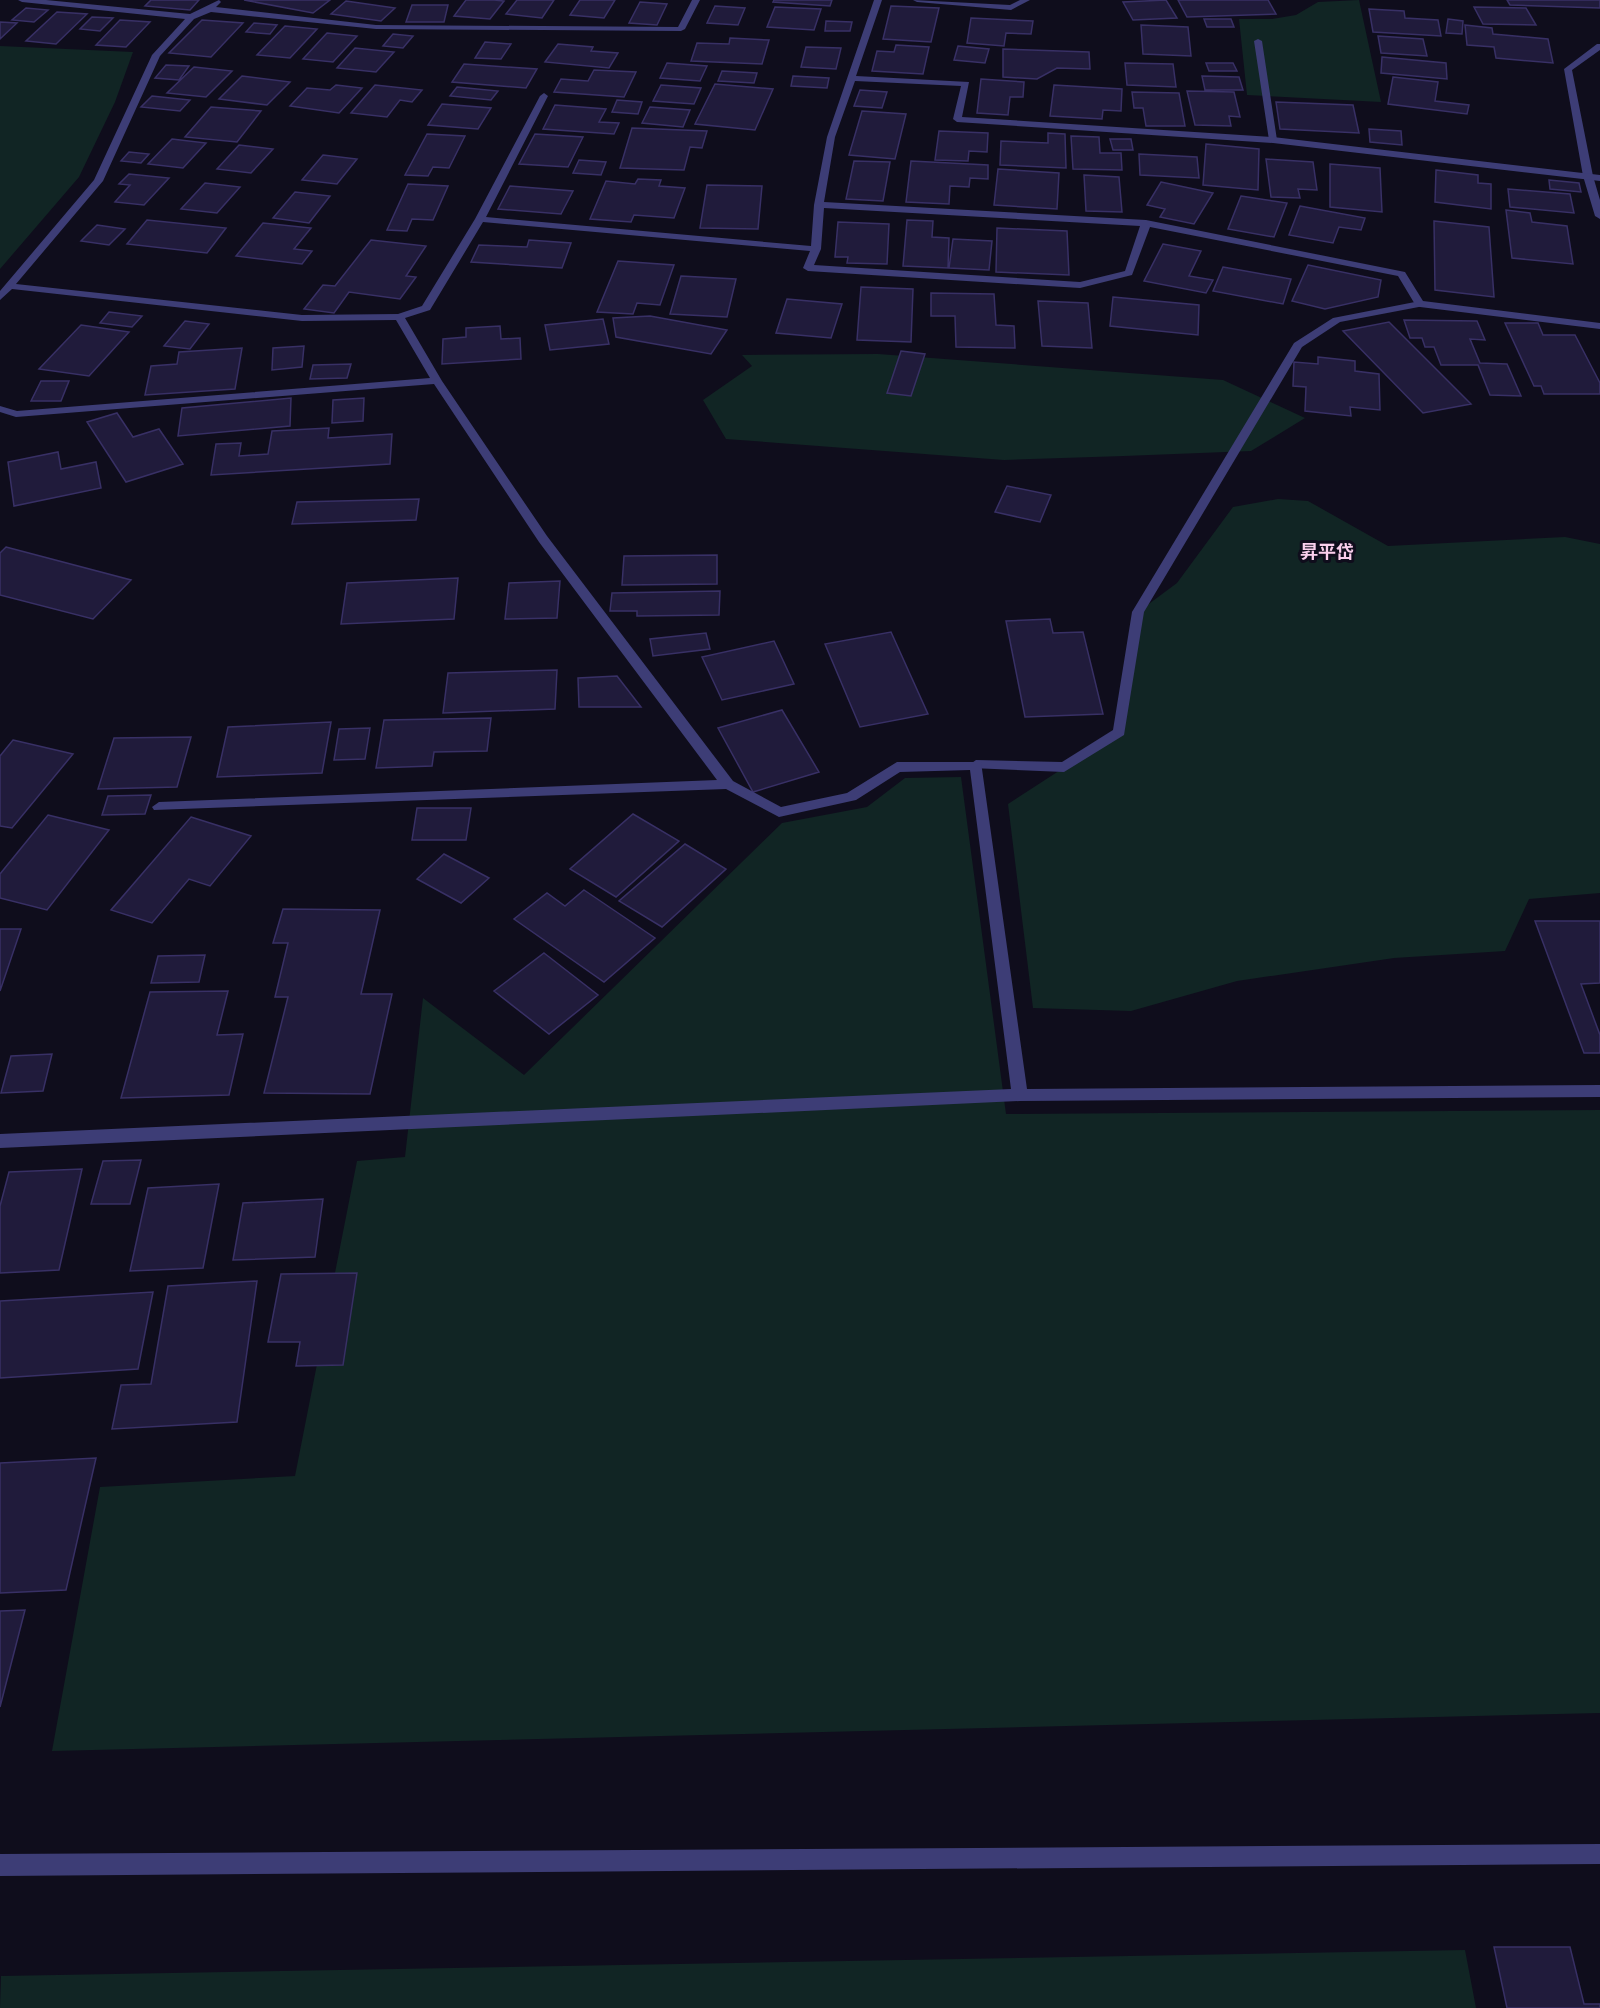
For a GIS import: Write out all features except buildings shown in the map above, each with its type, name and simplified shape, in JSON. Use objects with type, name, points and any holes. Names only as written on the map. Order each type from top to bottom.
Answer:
[{"type":"street","points":[[22,0],[192,17]]},
{"type":"street","points":[[0,297],[99,182],[156,54],[192,17],[210,9],[219,0]]},
{"type":"street","points":[[210,9],[376,27],[681,29],[696,0]]},
{"type":"street","points":[[878,0],[831,137],[819,206],[816,249],[808,268],[1080,285],[1129,273],[1146,223]]},
{"type":"street","points":[[917,0],[1011,8],[1026,0]]},
{"type":"street","points":[[1258,41],[1273,140]]},
{"type":"street","points":[[1600,46],[1568,69],[1588,176],[1600,216]]},
{"type":"street","points":[[853,78],[966,84],[957,119],[1273,140],[1600,178]]},
{"type":"street","points":[[9,286],[302,318],[399,317],[426,308],[480,219],[544,96]]},
{"type":"street","points":[[819,206],[1146,223],[1402,274],[1420,304]]},
{"type":"street","points":[[480,219],[816,249]]},
{"type":"street","points":[[399,317],[437,381],[543,539],[728,784],[779,812],[851,797],[897,767],[1064,766],[1119,732],[1138,612],[1298,345],[1337,320],[1420,304],[1600,326]]},
{"type":"street","points":[[0,409],[16,414],[437,381]]},
{"type":"street","points":[[976,765],[1020,1095]]},
{"type":"street","points":[[159,807],[728,784]]},
{"type":"street","points":[[0,1141],[1020,1095],[1600,1091]]},
{"type":"street","points":[[0,1865],[1600,1854]]},
{"type":"green space","points":[[1359,0],[1381,102],[1247,95],[1239,19],[1272,19],[1296,15],[1318,2]]},
{"type":"green space","points":[[0,46],[133,52],[115,102],[79,177],[0,269]]},
{"type":"green space","points":[[878,354],[1223,380],[1305,418],[1251,451],[1004,460],[726,439],[703,400],[752,366],[742,355]]},
{"type":"green space","points":[[1278,499],[1308,501],[1388,546],[1565,537],[1600,544],[1600,893],[1529,899],[1505,951],[1394,958],[1237,981],[1131,1011],[1033,1008],[1008,804],[1119,732],[1138,612],[1177,583],[1233,507]]},
{"type":"green space","points":[[961,777],[1006,1114],[1600,1110],[1600,1713],[52,1751],[100,1487],[295,1476],[357,1161],[405,1157],[423,998],[524,1075],[782,823],[867,807],[905,778]]},
{"type":"green space","points":[[1465,1950],[1476,2008],[0,2008],[1,1976]]},
{"type":"district","name":"昇平岱","points":[[1327,552]]}]
